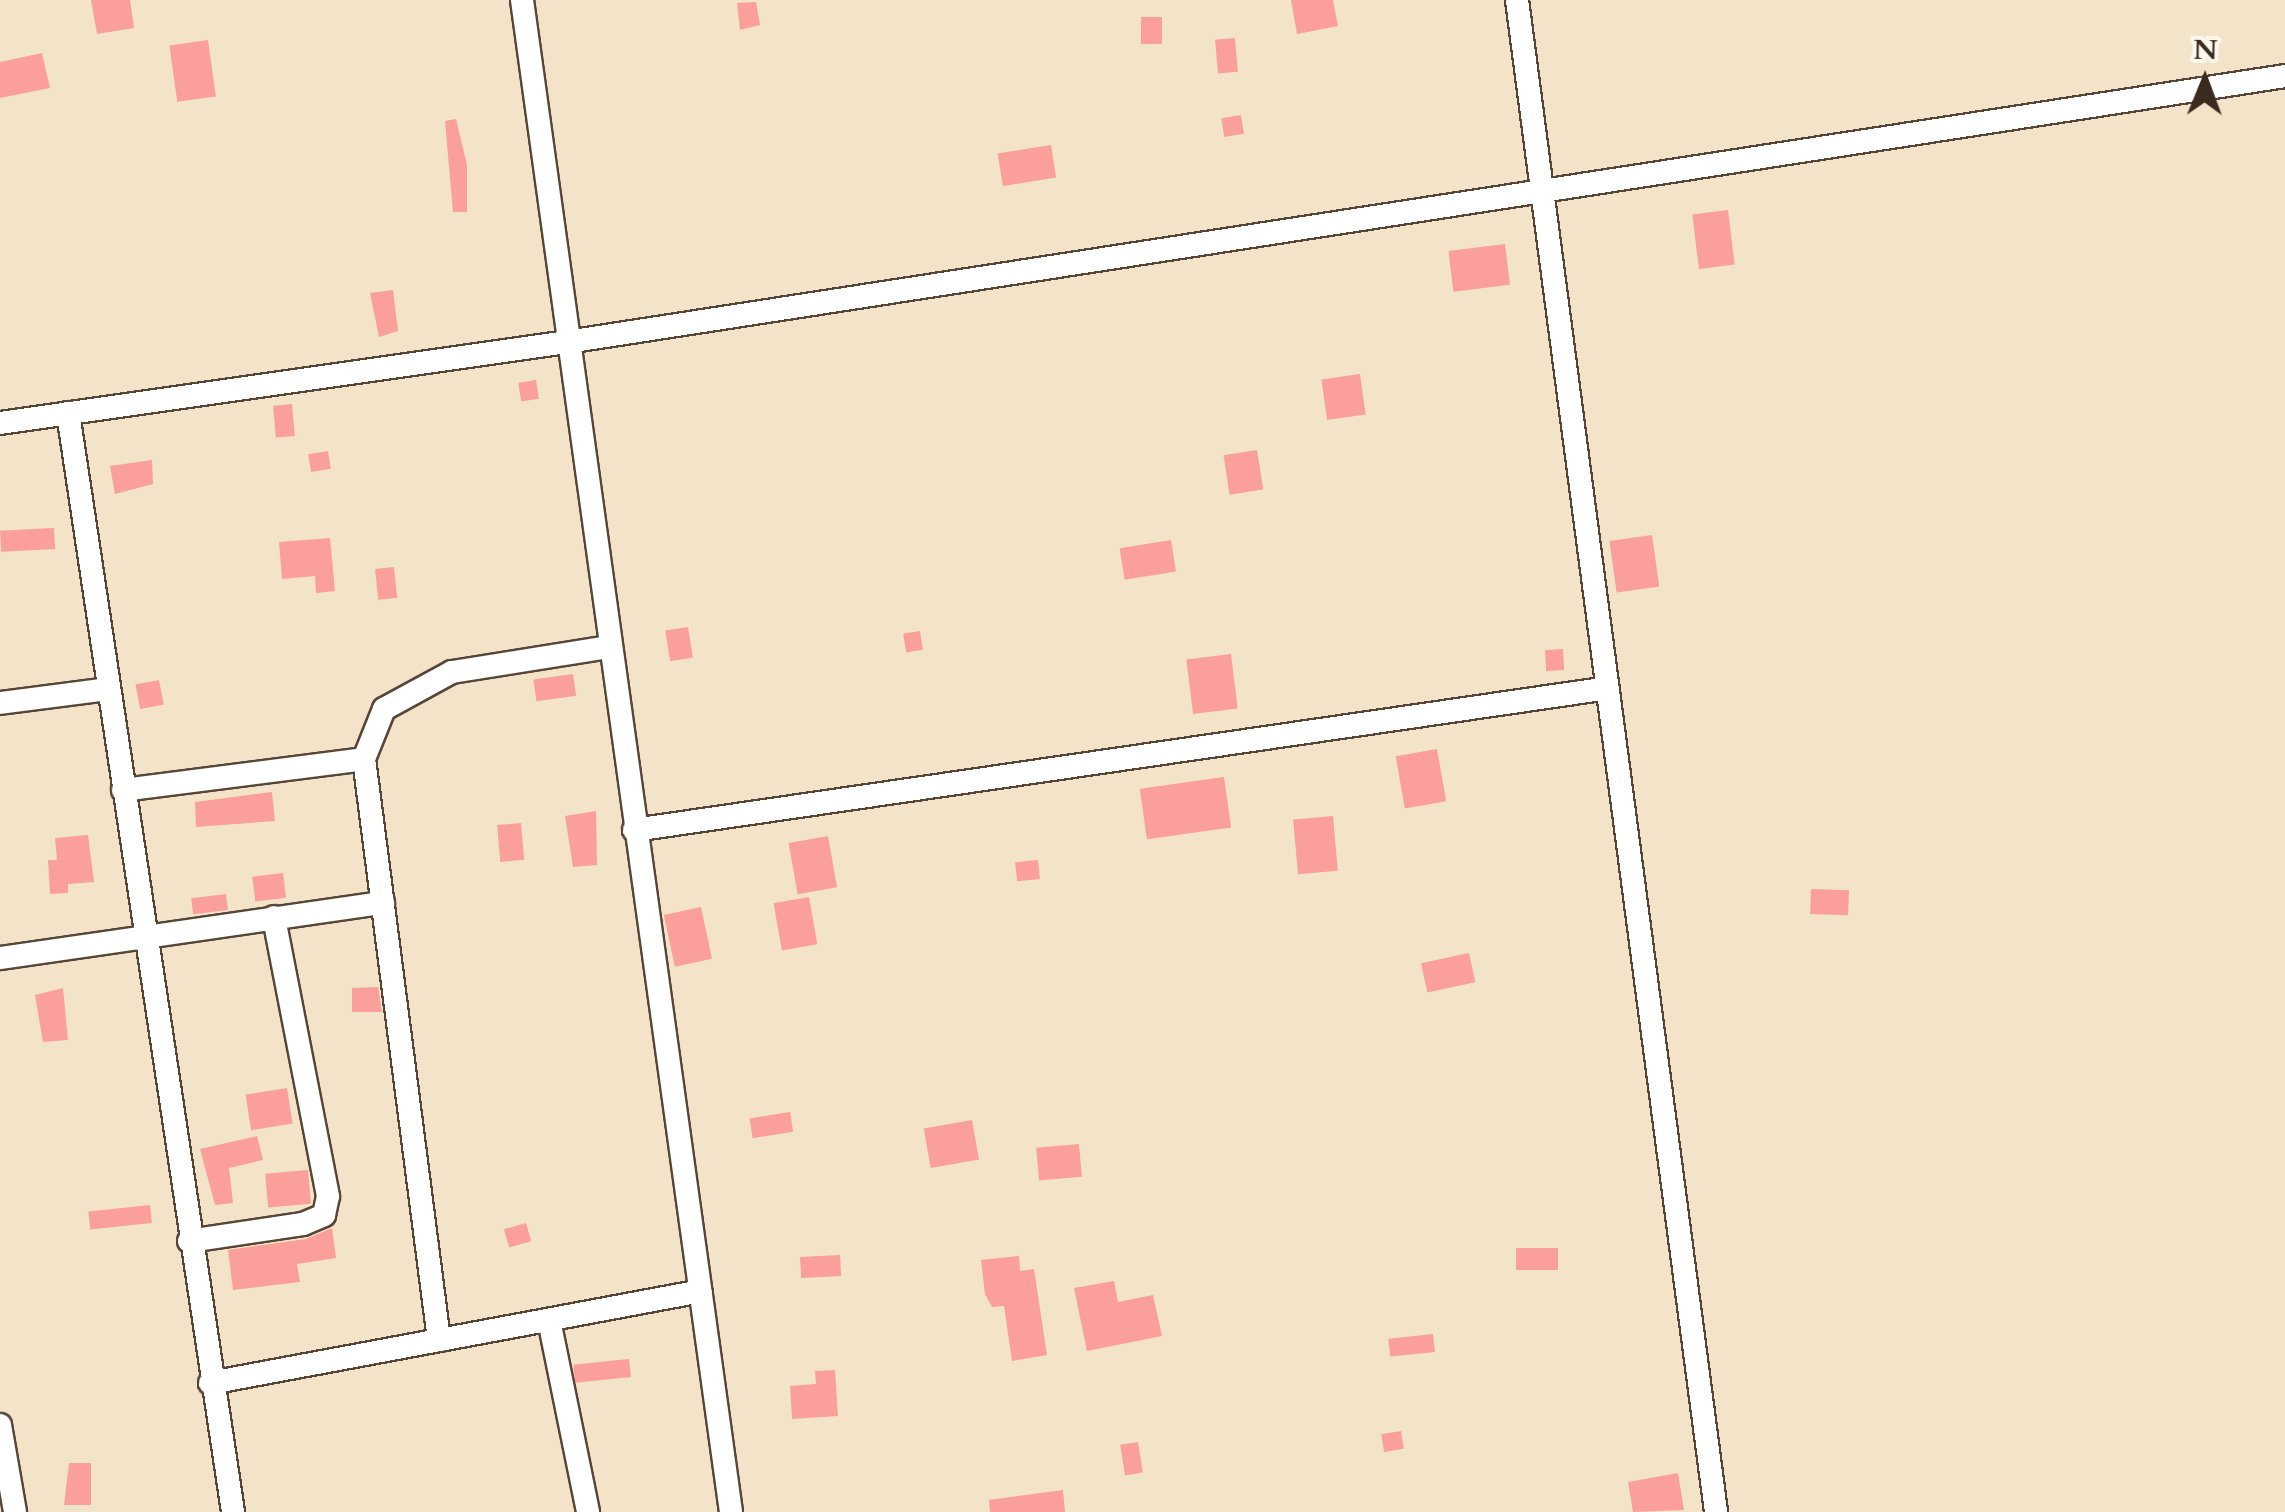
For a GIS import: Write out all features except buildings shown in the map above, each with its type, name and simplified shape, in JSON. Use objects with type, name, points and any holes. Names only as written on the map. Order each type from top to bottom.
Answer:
[{"type":"street","points":[[522,0],[727,1509]]},
{"type":"street","points":[[1517,0],[1716,1512]]},
{"type":"street","points":[[0,422],[567,342],[2285,76]]},
{"type":"street","points":[[68,413],[210,1383],[233,1512]]},
{"type":"street","points":[[439,1340],[364,759],[384,709],[452,672],[608,647]]},
{"type":"street","points":[[634,830],[1608,688]]},
{"type":"street","points":[[0,702],[108,689]]},
{"type":"street","points":[[123,790],[364,759]]},
{"type":"street","points":[[0,958],[143,934],[383,903]]},
{"type":"street","points":[[189,1241],[303,1224],[324,1215],[328,1196],[274,917]]},
{"type":"street","points":[[210,1383],[700,1291]]},
{"type":"street","points":[[549,1320],[588,1512]]},
{"type":"street","points":[[0,1424],[15,1512]]}]
